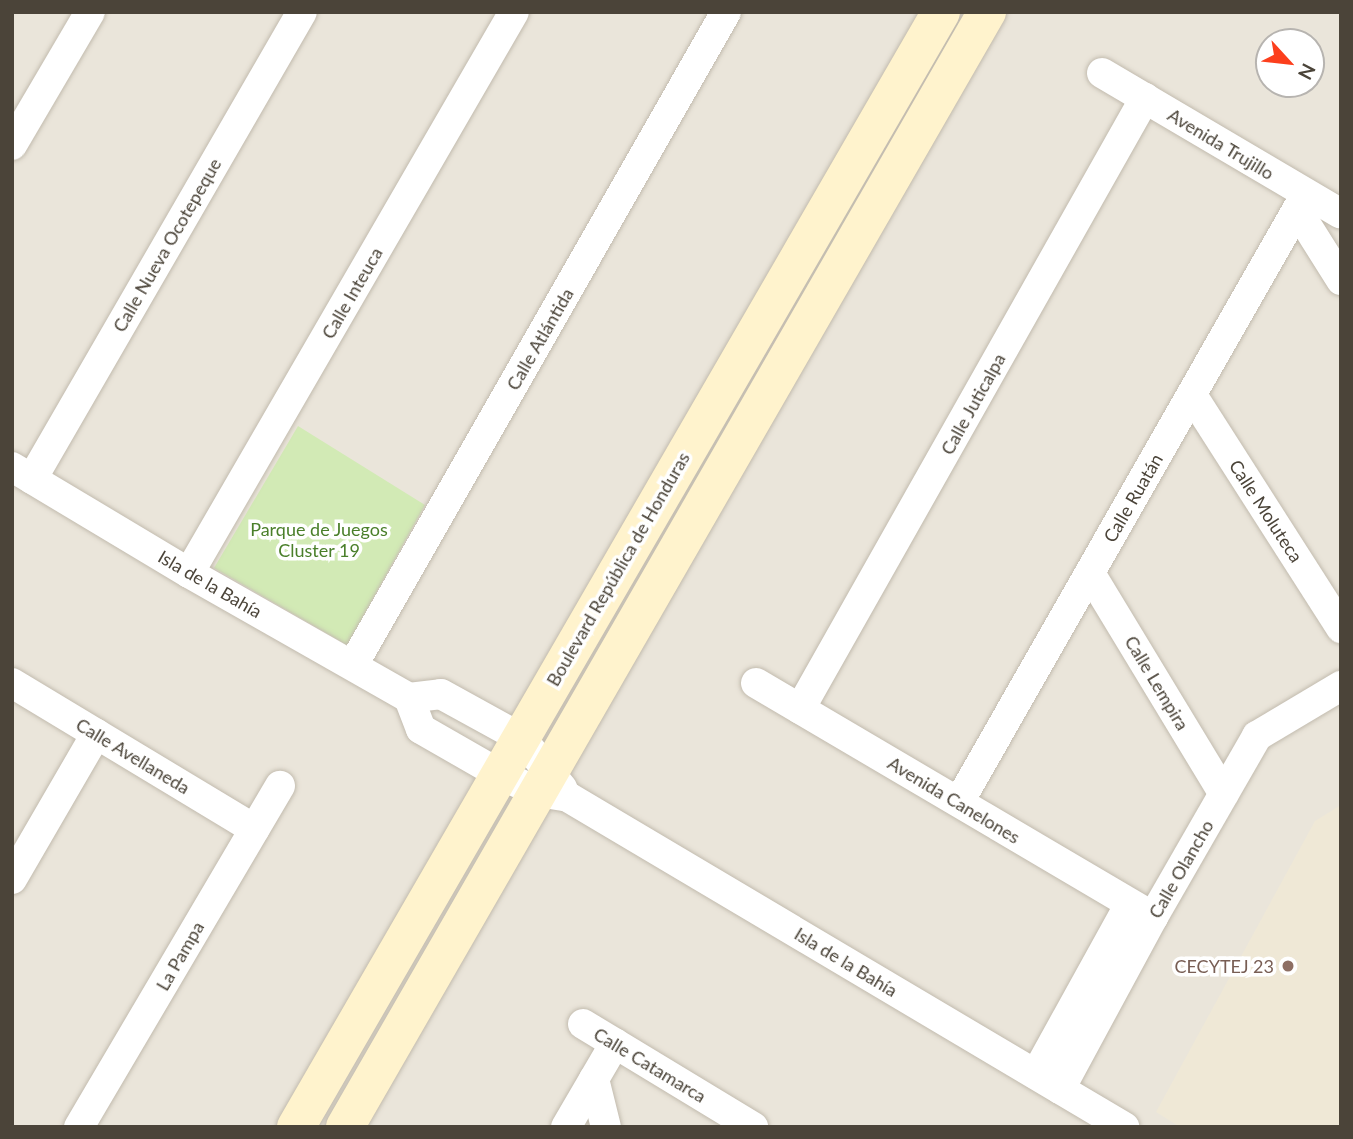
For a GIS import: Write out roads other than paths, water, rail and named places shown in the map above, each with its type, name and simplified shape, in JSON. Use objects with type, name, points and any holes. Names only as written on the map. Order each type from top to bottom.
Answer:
[{"type":"street","points":[[12,145],[89,12]]},
{"type":"street","name":"Calle Nueva Ocotepeque","points":[[22,473],[302,12]]},
{"type":"street","name":"Calle Inteuca","points":[[189,573],[514,12]]},
{"type":"street","name":"Calle Atlántida","points":[[353,665],[726,12]]},
{"type":"street","name":"Boulevard República de Honduras","points":[[296,1127],[941,12]]},
{"type":"street","points":[[345,1127],[553,787],[987,12]]},
{"type":"street","name":"Avenida Trujillo","points":[[1102,73],[1145,98],[1302,202],[1341,214]]},
{"type":"street","name":"Calle Juticalpa","points":[[800,709],[1145,98]]},
{"type":"street","points":[[1302,202],[1341,280]]},
{"type":"street","name":"Calle Ruatán","points":[[959,803],[1302,202]]},
{"type":"street","name":"Calle Moluteca","points":[[1192,395],[1341,628]]},
{"type":"street","name":"Isla de la Bahía","points":[[22,473],[189,573],[409,698],[441,694],[521,738],[553,787]]},
{"type":"street","name":"Calle Lempira","points":[[1090,573],[1224,794]]},
{"type":"street","name":"Calle Avellaneda","points":[[12,683],[254,829]]},
{"type":"street","name":"Avenida Canelones","points":[[756,683],[1141,910]]},
{"type":"street","name":"Calle Olancho","points":[[1048,1081],[1141,910],[1224,794],[1257,736],[1341,686]]},
{"type":"street","name":"Isla de la Bahía","points":[[409,698],[421,729],[501,775],[553,787],[1124,1127]]},
{"type":"street","points":[[12,879],[96,734]]},
{"type":"street","name":"La Pampa","points":[[79,1127],[279,786]]},
{"type":"street","name":"Calle Catamarca","points":[[583,1024],[753,1127]]},
{"type":"street","points":[[566,1127],[615,1043]]},
{"type":"street","points":[[594,1079],[606,1127]]},
{"type":"place","name":"CECYTEJ 23","points":[[1288,966]]},
{"type":"park label","name":"Parque de Juegos Cluster 19","points":[[319,540]]}]
